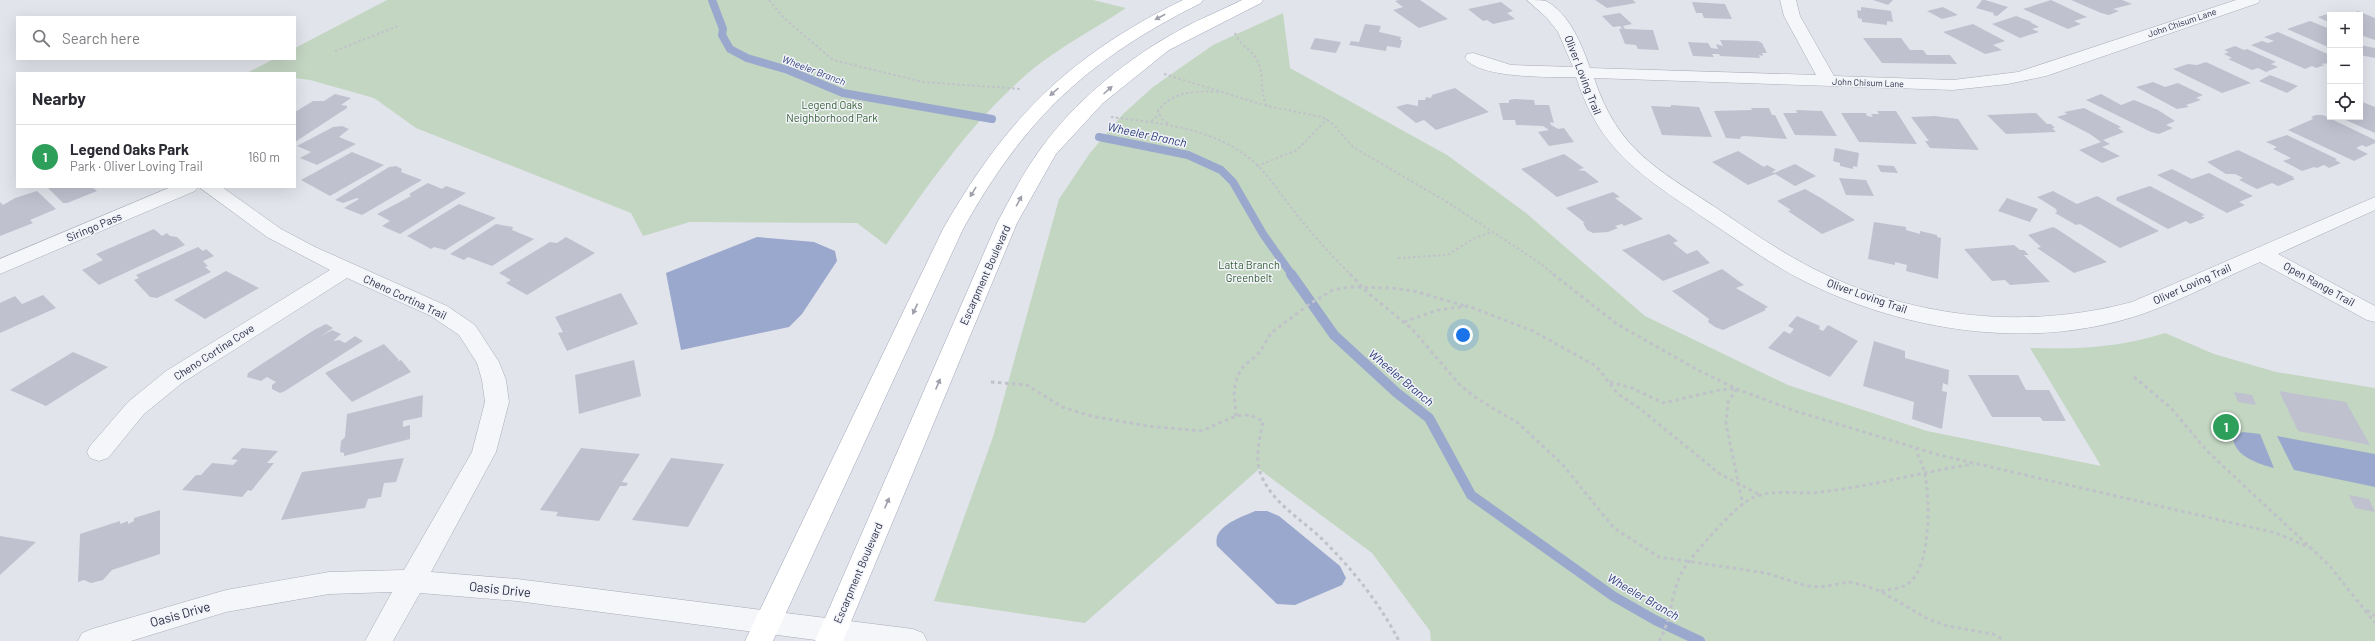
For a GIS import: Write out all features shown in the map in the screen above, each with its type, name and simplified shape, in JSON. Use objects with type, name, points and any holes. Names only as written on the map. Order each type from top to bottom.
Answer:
[{"type":"main road","points":[[764,631],[953,229],[985,172],[1011,136],[1046,99],[1083,66],[1132,33],[1195,0]]},
{"type":"main road","name":"Escarpment Boulevard","points":[[831,635],[998,244],[1032,175],[1066,131],[1109,88],[1151,54],[1204,25],[1255,0]]},
{"type":"street","name":"Oliver Loving Trail","points":[[1535,0],[1550,12],[1566,30],[1574,43],[1595,111],[1605,127],[1617,142],[1649,172],[1772,255],[1849,292],[1893,307],[1959,321],[1998,326],[2038,326],[2093,321],[2140,307],[2375,203]]},
{"type":"street","points":[[1788,0],[1792,16],[1828,81]]},
{"type":"street","name":"John Chisum Lane","points":[[1473,58],[1486,64],[1511,70],[1953,85],[2020,78],[2252,0]]},
{"type":"street","name":"Siringo Pass","points":[[0,267],[186,188]]},
{"type":"street","name":"Cheno Cortina Trail","points":[[210,188],[274,233],[344,270],[439,311],[467,330],[488,362],[494,380],[497,402],[484,452],[380,641]]},
{"type":"street","name":"Open Range Trail","points":[[2262,254],[2375,315]]},
{"type":"street","name":"Cheno Cortina Cove","points":[[100,452],[136,408],[174,377],[344,270]]},
{"type":"street","name":"Oasis Drive","points":[[92,641],[226,601],[329,583],[412,581],[517,590],[764,631],[913,641]]},
{"type":"path","points":[[768,0],[784,18],[833,60],[923,82],[1021,89]]},
{"type":"path","points":[[335,51],[398,26]]},
{"type":"path","points":[[1234,27],[1237,40],[1257,60],[1260,70],[1263,100],[1268,106]]},
{"type":"path","points":[[1160,72],[1268,106],[1310,113],[1327,120],[1354,148],[1447,202],[1540,263],[1617,324],[1689,366],[1737,389],[1792,410],[1916,448],[1976,464],[2276,533],[2294,539],[2311,548]]},
{"type":"path","points":[[1170,124],[1162,120],[1158,111],[1162,102],[1175,95],[1195,92],[1224,93]]},
{"type":"path","points":[[1149,122],[1160,114]]},
{"type":"path","points":[[1109,117],[1170,124],[1195,131],[1227,145],[1249,158],[1320,244],[1364,288],[1403,322],[1459,384],[1476,398],[1518,423],[1562,464],[1614,528],[1659,557],[1766,573],[1807,586],[1821,587],[1836,583],[1849,582],[1880,591],[1928,619],[1947,626],[1993,634],[2005,641]]},
{"type":"path","points":[[1257,166],[1301,148],[1316,126],[1327,120]]},
{"type":"path","points":[[1398,258],[1448,255],[1475,238],[1492,232]]},
{"type":"path","points":[[1236,416],[1234,391],[1236,377],[1243,367],[1260,352],[1271,333],[1311,303],[1333,290],[1349,287],[1391,288],[1414,291],[1468,306],[1533,330],[1567,348],[1596,366],[1618,394],[1639,408],[1720,474],[1740,486],[1762,496]]},
{"type":"path","points":[[1403,322],[1438,310],[1468,306]]},
{"type":"path","points":[[2134,376],[2171,408],[2207,451],[2329,565],[2365,608],[2375,623]]},
{"type":"path","points":[[991,382],[1027,385],[1062,407],[1091,416],[1147,426],[1201,431],[1236,416],[1250,415],[1262,421],[1257,444],[1261,476],[1275,497],[1314,531],[1349,568],[1380,609],[1399,641]]},
{"type":"path","points":[[1610,382],[1632,388],[1663,403],[1720,390],[1737,389]]},
{"type":"path","points":[[1737,389],[1728,403],[1727,420],[1731,460],[1740,486],[1744,505]]},
{"type":"path","points":[[1880,591],[1910,583],[1919,573],[1924,555],[1928,491],[1925,472],[1917,458],[1916,448]]},
{"type":"path","points":[[1659,641],[1667,626],[1676,586],[1689,562],[1751,498],[1849,488],[1925,472],[1976,464]]},
{"type":"path","points":[[2365,608],[2375,616]]},
{"type":"green space","name":"Legend Oaks Neighborhood Park","points":[[387,0],[1093,0],[1126,8],[1034,68],[991,108],[937,174],[886,245],[857,223],[690,222],[643,236],[631,213],[416,128],[374,98],[310,80],[296,78],[296,72],[249,72],[272,60],[296,60],[296,47]]},
{"type":"green space","name":"Latta Branch Greenbelt","points":[[1283,13],[1290,68],[1447,155],[1526,213],[1645,316],[1788,385],[1927,431],[2101,466],[2030,348],[2082,348],[2114,345],[2165,333],[2214,354],[2276,372],[2375,388],[2375,641],[1431,641],[1430,631],[1372,553],[1259,469],[1085,623],[934,601],[993,437],[1059,199],[1090,153],[1123,114],[1153,87],[1213,45]]},
{"type":"water","points":[[757,237],[814,242],[835,251],[837,261],[802,314],[789,327],[681,350],[666,273]]},
{"type":"water","points":[[2243,432],[2260,434],[2274,468],[2255,462],[2239,451],[2233,439],[2234,436]]},
{"type":"water","points":[[2277,436],[2375,454],[2375,487],[2294,470]]},
{"type":"water","points":[[1255,511],[1267,511],[1279,516],[1340,566],[1346,578],[1342,585],[1295,605],[1277,604],[1217,546],[1219,533],[1223,528],[1235,520]]},
{"type":"building","points":[[1420,0],[1448,19],[1419,28],[1393,10],[1403,7],[1395,1]]},
{"type":"building","points":[[1595,0],[1633,0],[1636,3],[1607,8]]},
{"type":"building","points":[[1873,0],[1893,0],[1888,5]]},
{"type":"building","points":[[1982,0],[2008,7],[1997,16],[1993,15],[1994,13],[1976,8]]},
{"type":"building","points":[[2051,0],[2087,17],[2074,21],[2081,24],[2068,29],[2023,9]]},
{"type":"building","points":[[2071,0],[2122,0],[2132,4],[2113,9],[2119,11],[2109,15]]},
{"type":"building","points":[[1501,2],[1513,11],[1507,13],[1515,19],[1493,24],[1487,20],[1483,21],[1468,9]]},
{"type":"building","points":[[1692,2],[1725,4],[1732,19],[1704,18],[1702,13],[1696,13]]},
{"type":"building","points":[[1861,7],[1891,11],[1893,22],[1887,21],[1887,25],[1862,22],[1862,19],[1858,18],[1857,10],[1861,11]]},
{"type":"building","points":[[1943,7],[1958,15],[1942,19],[1927,11]]},
{"type":"building","points":[[1620,13],[1632,24],[1623,26],[1625,29],[1653,30],[1659,50],[1638,49],[1636,45],[1625,44],[1619,29],[1622,29],[1620,26],[1613,27],[1602,16]]},
{"type":"building","points":[[2363,13],[2375,18],[2375,40],[2363,36]]},
{"type":"building","points":[[2327,14],[2327,22],[2318,17]]},
{"type":"building","points":[[2016,16],[2032,22],[2030,22],[2039,27],[2032,29],[2039,32],[2020,38],[1992,24]]},
{"type":"building","points":[[2310,21],[2327,28],[2327,47],[2287,29]]},
{"type":"building","points":[[1365,24],[1381,26],[1379,32],[1401,37],[1400,40],[1402,40],[1400,48],[1387,46],[1386,51],[1349,45],[1351,41],[1359,42]]},
{"type":"building","points":[[1973,24],[2005,41],[1993,45],[2002,50],[1985,54],[1943,32]]},
{"type":"building","points":[[2278,32],[2327,54],[2327,63],[2321,64],[2325,65],[2316,68],[2312,66],[2305,69],[2251,45],[2262,41],[2268,43],[2274,41],[2264,37]]},
{"type":"building","points":[[1315,38],[1341,42],[1336,53],[1310,49]]},
{"type":"building","points":[[1863,38],[1901,38],[1910,50],[1923,50],[1927,55],[1950,55],[1957,64],[1882,63]]},
{"type":"building","points":[[1720,40],[1758,41],[1762,43],[1767,53],[1762,53],[1763,56],[1759,55],[1760,58],[1720,56],[1719,54],[1712,54],[1714,57],[1693,56],[1688,42],[1708,43],[1711,48],[1718,49],[1716,44],[1723,46]]},
{"type":"building","points":[[2235,46],[2244,50],[2247,49],[2276,62],[2271,64],[2278,67],[2266,72],[2258,68],[2252,70],[2228,59],[2232,58],[2224,54],[2229,52],[2224,50]]},
{"type":"building","points":[[2363,46],[2375,48],[2375,58],[2363,56]]},
{"type":"building","points":[[2206,62],[2251,83],[2222,93],[2173,69],[2188,64],[2197,65]]},
{"type":"building","points":[[2270,75],[2298,86],[2287,93],[2259,81]]},
{"type":"building","points":[[2153,82],[2165,87],[2178,83],[2203,95],[2196,98],[2201,100],[2186,105],[2189,107],[2177,109],[2136,87]]},
{"type":"building","points":[[1455,88],[1489,112],[1436,130],[1424,120],[1416,123],[1396,107],[1407,104],[1418,106],[1418,100],[1425,100],[1426,97],[1431,98],[1432,95]]},
{"type":"building","points":[[335,94],[351,98],[341,105],[347,106],[347,108],[296,141],[296,111],[313,101],[324,101]]},
{"type":"building","points":[[2101,94],[2121,105],[2134,100],[2158,110],[2175,121],[2166,125],[2173,128],[2159,134],[2151,132],[2086,100]]},
{"type":"building","points":[[1509,100],[1534,100],[1535,105],[1549,105],[1554,123],[1550,122],[1551,125],[1558,129],[1564,128],[1574,142],[1549,146],[1538,132],[1549,130],[1543,126],[1516,125],[1515,120],[1503,120],[1499,103],[1509,103]]},
{"type":"building","points":[[2363,102],[2375,107],[2375,133],[2346,120],[2363,120]]},
{"type":"building","points":[[1671,105],[1699,107],[1712,137],[1662,135],[1651,106],[1671,107]]},
{"type":"building","points":[[1751,108],[1769,108],[1772,115],[1775,115],[1787,139],[1744,136],[1740,137],[1741,139],[1726,138],[1714,111],[1752,110]]},
{"type":"building","points":[[2084,108],[2121,127],[2118,128],[2124,132],[2103,140],[2110,144],[2102,147],[2120,156],[2102,163],[2079,150],[2101,142],[2090,134],[2057,117],[2067,114],[2064,112]]},
{"type":"building","points":[[1796,110],[1822,111],[1837,136],[1795,135],[1783,113],[1797,113]]},
{"type":"building","points":[[1877,111],[1896,111],[1917,144],[1859,142],[1841,113],[1866,113],[1867,116],[1873,117],[1871,114],[1879,114]]},
{"type":"building","points":[[2036,113],[2047,124],[2051,124],[2055,128],[2052,128],[2056,132],[2006,134],[1987,115]]},
{"type":"building","points":[[2323,115],[2327,117],[2327,120],[2333,120],[2375,140],[2375,143],[2366,147],[2362,145],[2356,148],[2368,154],[2354,161],[2288,130],[2313,119],[2311,117]]},
{"type":"building","points":[[1935,116],[1958,119],[1979,150],[1930,148],[1925,141],[1929,141],[1911,117]]},
{"type":"building","points":[[342,126],[349,129],[339,137],[356,144],[317,165],[300,158],[311,152],[297,146],[333,127]]},
{"type":"building","points":[[2287,135],[2337,159],[2335,160],[2341,163],[2329,168],[2324,165],[2302,171],[2283,161],[2291,158],[2273,149],[2277,147],[2266,142]]},
{"type":"building","points":[[1835,148],[1859,153],[1857,167],[1853,166],[1853,169],[1840,166],[1840,163],[1833,161]]},
{"type":"building","points":[[2238,150],[2294,177],[2292,177],[2295,179],[2278,186],[2272,183],[2257,189],[2239,180],[2243,178],[2235,174],[2226,174],[2207,162]]},
{"type":"building","points":[[1738,151],[1764,167],[1767,165],[1776,170],[1772,172],[1774,173],[1795,164],[1816,176],[1795,186],[1775,174],[1748,185],[1712,162]]},
{"type":"building","points":[[352,152],[384,165],[330,196],[301,180]]},
{"type":"building","points":[[1564,154],[1584,168],[1578,170],[1585,171],[1599,182],[1557,197],[1521,169]]},
{"type":"building","points":[[1877,165],[1894,166],[1898,173],[1881,172]]},
{"type":"building","points":[[396,166],[402,169],[401,172],[422,180],[362,215],[344,208],[359,199],[357,198],[343,203],[335,200],[389,167]]},
{"type":"building","points":[[2172,169],[2192,179],[2209,173],[2253,196],[2239,202],[2245,205],[2227,213],[2157,175]]},
{"type":"building","points":[[1839,178],[1866,180],[1874,196],[1846,195]]},
{"type":"building","points":[[428,183],[442,189],[446,186],[466,193],[400,234],[382,226],[390,221],[377,214],[411,196],[409,194]]},
{"type":"building","points":[[2150,186],[2205,215],[2201,216],[2205,218],[2190,224],[2186,221],[2168,229],[2116,200],[2117,197]]},
{"type":"building","points":[[48,188],[93,188],[97,191],[67,203],[63,203]]},
{"type":"building","points":[[1805,189],[1855,220],[1822,234],[1788,211],[1791,210],[1777,201]]},
{"type":"building","points":[[37,191],[56,209],[30,220],[33,223],[0,236],[0,202],[3,205],[15,198]]},
{"type":"building","points":[[2053,191],[2077,204],[2097,196],[2159,231],[2120,248],[2080,224],[2076,225],[2055,213],[2057,212],[2056,209],[2037,197]]},
{"type":"building","points":[[1613,192],[1620,197],[1615,198],[1643,219],[1624,226],[1622,224],[1615,226],[1618,228],[1608,232],[1593,233],[1587,230],[1583,223],[1585,223],[1566,208]]},
{"type":"building","points":[[2007,198],[2038,209],[2030,222],[1998,211]]},
{"type":"building","points":[[459,204],[496,218],[445,250],[434,247],[431,249],[407,236]]},
{"type":"building","points":[[1874,222],[1906,227],[1906,230],[1920,234],[1920,231],[1937,235],[1937,237],[1941,238],[1938,279],[1906,271],[1907,265],[1895,262],[1895,265],[1868,259]]},
{"type":"building","points":[[496,224],[513,227],[512,230],[534,239],[492,266],[468,257],[464,260],[450,254]]},
{"type":"building","points":[[2053,227],[2107,262],[2074,273],[2037,248],[2041,247],[2028,235]]},
{"type":"building","points":[[154,229],[162,236],[167,233],[170,236],[177,237],[185,245],[99,285],[82,270],[103,260],[96,254]]},
{"type":"building","points":[[1669,234],[1678,241],[1673,243],[1687,254],[1697,250],[1710,263],[1663,281],[1622,250]]},
{"type":"building","points":[[566,237],[595,253],[527,295],[506,283],[511,280],[499,273],[550,242],[557,243]]},
{"type":"building","points":[[2014,245],[2020,250],[2024,250],[2029,255],[2024,255],[2050,282],[2010,285],[2005,280],[1992,281],[1964,249]]},
{"type":"building","points":[[198,247],[203,251],[206,249],[214,256],[203,261],[208,266],[205,267],[211,272],[157,298],[150,297],[134,280],[139,278],[136,275]]},
{"type":"building","points":[[1722,269],[1744,285],[1736,288],[1768,307],[1764,309],[1766,310],[1723,330],[1708,322],[1709,319],[1672,291]]},
{"type":"building","points":[[226,271],[259,288],[205,319],[174,300]]},
{"type":"building","points":[[621,293],[638,324],[567,351],[558,333],[563,332],[555,317]]},
{"type":"building","points":[[43,295],[56,308],[0,333],[0,303],[15,296],[22,304]]},
{"type":"building","points":[[1797,316],[1820,326],[1819,329],[1823,331],[1828,325],[1858,341],[1830,377],[1768,348],[1784,331],[1790,334],[1794,329],[1788,326]]},
{"type":"building","points":[[326,324],[333,328],[320,337],[332,330],[341,334],[333,341],[339,340],[345,343],[355,336],[363,341],[280,393],[272,389],[272,385],[276,382],[267,377],[261,381],[247,377],[248,373],[314,330]]},
{"type":"building","points":[[1874,341],[1905,351],[1905,358],[1949,370],[1948,385],[1943,383],[1942,391],[1947,392],[1942,429],[1912,419],[1914,402],[1863,386]]},
{"type":"building","points":[[384,344],[399,360],[397,362],[401,360],[411,372],[352,402],[325,373]]},
{"type":"building","points":[[73,352],[108,367],[46,406],[10,390]]},
{"type":"building","points":[[634,360],[641,396],[579,414],[575,375]]},
{"type":"building","points":[[1968,375],[2018,375],[2026,390],[2049,390],[2066,421],[2043,421],[2040,417],[1992,417]]},
{"type":"building","points":[[2279,391],[2346,402],[2370,445],[2298,431]]},
{"type":"building","points":[[2234,392],[2252,395],[2256,405],[2238,402]]},
{"type":"building","points":[[423,395],[422,417],[403,421],[403,427],[410,425],[410,439],[344,456],[344,453],[340,452],[341,441],[345,437],[347,414]]},
{"type":"building","points":[[242,448],[278,451],[267,463],[274,463],[251,491],[248,490],[242,497],[182,490],[196,475],[201,475],[212,463],[233,465],[238,460],[231,459]]},
{"type":"building","points":[[581,448],[640,454],[622,482],[628,483],[626,486],[620,486],[599,521],[556,516],[558,512],[540,510]]},
{"type":"building","points":[[404,458],[396,482],[384,483],[381,497],[368,499],[365,508],[281,520],[302,472]]},
{"type":"building","points":[[671,458],[724,464],[688,527],[632,520]]},
{"type":"building","points":[[2349,495],[2369,499],[2375,512],[2355,508]]},
{"type":"building","points":[[160,510],[160,554],[112,570],[103,580],[91,583],[84,580],[78,582],[80,534],[120,521],[120,524],[128,521],[128,524],[134,521],[134,518]]},
{"type":"building","points":[[0,536],[36,542],[0,575]]},
{"type":"waterway","name":"Wheeler Branch","points":[[712,0],[723,29],[722,35],[730,49],[747,58],[788,70],[843,93],[992,119]]},
{"type":"waterway","name":"Wheeler Branch","points":[[1099,137],[1188,155],[1221,170],[1233,182],[1263,234],[1292,275]]},
{"type":"waterway","name":"Wheeler Branch","points":[[1291,274],[1334,335],[1397,393],[1429,418],[1471,495],[1613,596],[1655,620],[1700,641]]},
{"type":"place","name":"Legend Oaks Park","points":[[2226,427]]}]
